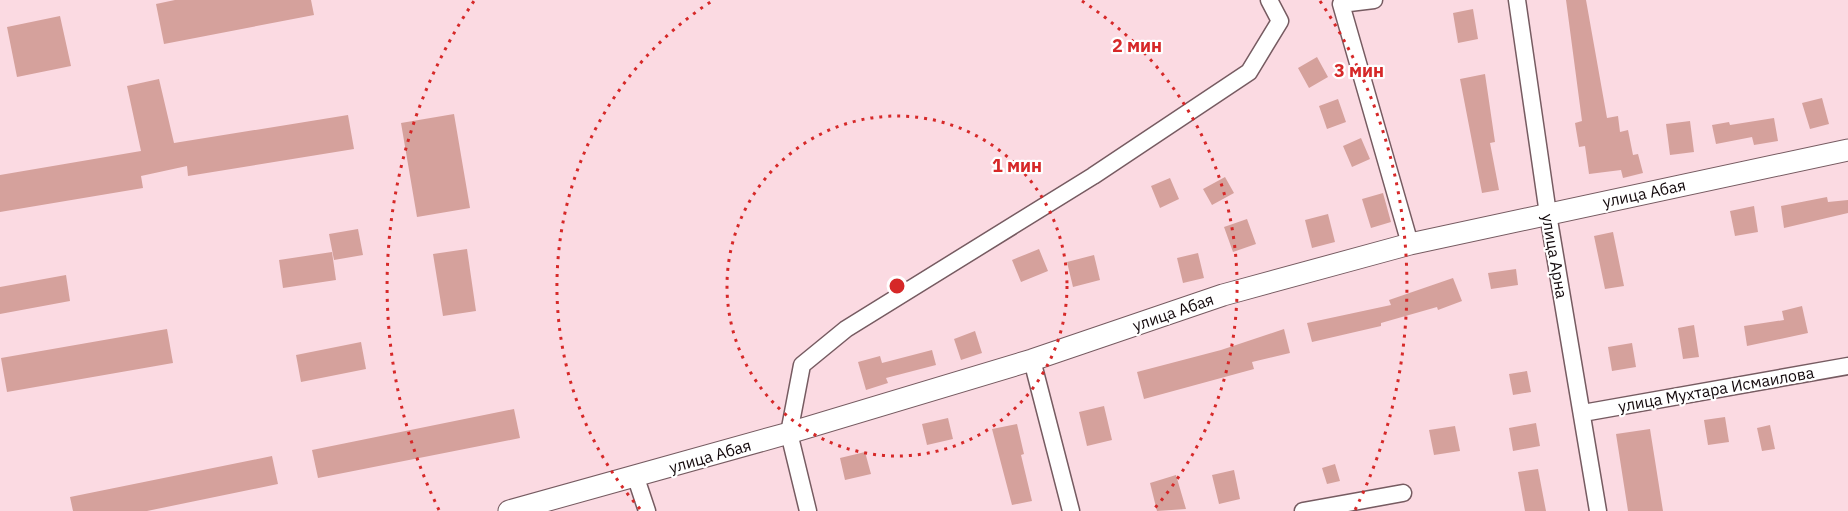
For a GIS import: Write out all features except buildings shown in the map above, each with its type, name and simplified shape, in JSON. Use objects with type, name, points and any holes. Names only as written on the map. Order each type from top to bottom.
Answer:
[{"type":"street","points":[[808,511],[789,433],[802,365],[846,330],[1092,176],[1249,72],[1280,21],[1269,0]]},
{"type":"street","points":[[1374,0],[1341,4],[1410,244]]},
{"type":"street","name":"улица Арна","points":[[1517,0],[1548,214],[1598,511]]},
{"type":"street","name":"улица Абая","points":[[509,511],[636,478],[789,433],[1032,360],[1223,295],[1410,244],[1848,150]]},
{"type":"street","points":[[1032,360],[1071,511]]},
{"type":"street","name":"улица Мухтара Исмаилова","points":[[1583,413],[1848,366]]},
{"type":"street","points":[[636,478],[647,511]]},
{"type":"street","points":[[1303,511],[1403,493]]}]
